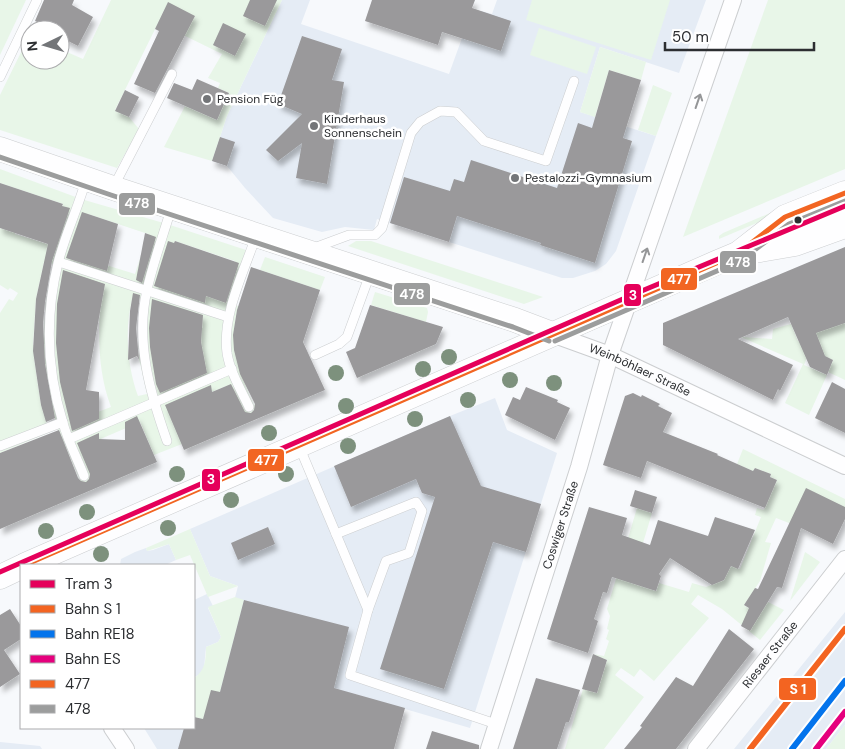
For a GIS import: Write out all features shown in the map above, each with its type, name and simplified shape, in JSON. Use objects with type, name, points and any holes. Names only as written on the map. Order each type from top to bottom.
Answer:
[{"type":"main road","name":"Weinböhlaer Straße","points":[[0,148],[172,208],[552,334]]},
{"type":"main road","points":[[34,564],[737,254],[785,217],[845,193]]},
{"type":"main road","points":[[737,254],[795,244],[845,226]]},
{"type":"street","name":"Coswiger Straße","points":[[489,749],[579,467],[610,355],[733,0]]},
{"type":"street","name":"Weinböhlaer Straße","points":[[552,334],[610,355],[845,466]]},
{"type":"street","name":"Riesaer Straße","points":[[696,749],[845,559]]},
{"type":"street","points":[[113,729],[126,749]]},
{"type":"lane","points":[[0,77],[37,0]]},
{"type":"lane","points":[[113,188],[172,74]]},
{"type":"lane","points":[[305,252],[350,235],[375,235],[382,228],[411,133],[420,122],[440,110],[456,112],[484,141],[546,161],[574,81]]},
{"type":"lane","points":[[84,476],[63,422],[54,386],[49,352],[51,302],[59,262],[86,179]]},
{"type":"lane","points":[[167,441],[153,403],[145,365],[144,312],[147,291],[172,208]]},
{"type":"lane","points":[[737,254],[845,210]]},
{"type":"lane","points":[[249,407],[232,370],[227,353],[228,317],[256,236]]},
{"type":"lane","points":[[59,262],[228,317]]},
{"type":"lane","points":[[315,355],[340,344],[348,337],[370,274]]},
{"type":"lane","points":[[69,439],[232,370]]},
{"type":"lane","points":[[0,446],[63,422]]},
{"type":"lane","points":[[299,446],[368,610]]},
{"type":"lane","points":[[336,534],[416,502],[422,511],[409,553],[386,561],[368,610],[350,675],[496,724]]},
{"type":"shaded area","name":"Pestalozzi-Gymnasium","points":[[282,0],[310,0],[301,24],[449,74],[462,38],[472,40],[481,11],[492,14],[497,0],[706,0],[679,73],[600,47],[580,112],[656,136],[616,251],[606,264],[595,271],[573,278],[562,278],[377,219],[374,230],[345,227],[322,232],[273,218],[227,166],[212,161],[227,116]]},
{"type":"shaded area","points":[[495,398],[507,430],[557,453],[470,728],[354,694],[211,690],[238,586],[210,576],[190,529]]},
{"type":"shaded area","points":[[169,544],[176,560],[167,564],[120,564],[121,559],[135,552],[146,548],[147,551]]},
{"type":"shaded area","points":[[207,594],[213,606],[208,608],[221,637],[218,642],[206,647],[204,668],[199,675],[195,677],[195,600]]},
{"type":"shaded area","points":[[845,612],[845,725],[826,749],[734,749]]},
{"type":"shaded area","points":[[195,717],[313,749],[157,749],[145,729],[195,729]]},
{"type":"shaded area","points":[[0,742],[40,746],[42,749],[0,749]]},
{"type":"green space","points":[[0,0],[26,0],[0,55]]},
{"type":"green space","points":[[111,0],[282,0],[227,116],[212,161],[164,147],[185,106],[217,120],[229,93],[218,88],[220,83],[208,78],[222,54],[169,28],[168,3],[115,110],[129,117],[139,129],[117,168],[0,130],[0,95],[20,54],[20,70],[70,70],[70,53],[83,59]]},
{"type":"green space","points":[[532,0],[670,0],[651,60],[526,20]]},
{"type":"green space","points":[[768,0],[845,0],[845,169],[683,237]]},
{"type":"green space","points":[[539,28],[596,47],[587,74],[530,55]]},
{"type":"green space","points":[[600,47],[646,62],[641,80],[609,70],[595,117],[580,112]]},
{"type":"green space","points":[[653,85],[672,93],[656,136],[638,130]]},
{"type":"green space","points":[[0,169],[81,199],[167,224],[246,250],[228,303],[238,306],[234,333],[237,357],[243,380],[254,405],[262,402],[265,408],[240,419],[226,386],[168,411],[182,444],[154,455],[140,422],[82,447],[96,480],[83,487],[58,429],[0,453],[0,313],[9,299],[13,301],[18,293],[0,285],[0,228],[12,232],[13,229],[16,230],[15,234],[47,244],[53,225],[56,226],[63,204],[0,183]],"holes":[[[88,214],[148,234],[135,274],[74,255]],[[175,241],[235,261],[222,301],[162,282]],[[44,262],[53,264],[46,300],[43,345],[33,345],[36,299]],[[133,296],[141,299],[138,327],[139,359],[147,394],[138,396],[129,359],[128,320]],[[100,309],[100,358],[104,383],[111,407],[74,421]],[[44,356],[51,403],[56,422],[47,424],[41,405],[34,358]]]},
{"type":"green space","points":[[845,181],[845,186],[719,239],[719,236],[723,233]]},
{"type":"green space","points":[[356,241],[371,241],[543,297],[524,304],[348,246]]},
{"type":"green space","points":[[265,257],[325,277],[320,290],[260,270]]},
{"type":"green space","points":[[375,292],[427,308],[426,322],[371,305]]},
{"type":"green space","points":[[807,311],[845,323],[845,380],[828,372],[833,360],[810,350],[804,365],[827,375],[809,415],[785,403],[803,364],[741,337],[772,339],[773,329],[791,324],[798,341],[813,344]]},
{"type":"green space","points":[[743,449],[845,499],[845,507],[789,523],[776,518],[765,542],[771,543],[760,581],[744,605],[759,615],[768,602],[784,610],[760,640],[722,609],[698,595],[691,604],[709,618],[654,681],[640,669],[634,677],[621,668],[615,675],[644,697],[604,749],[565,749],[583,689],[597,693],[607,660],[593,654],[604,656],[609,641],[606,639],[610,616],[607,609],[637,508],[652,513],[631,583],[656,591],[659,583],[689,592],[692,583],[706,587],[724,580],[731,566],[740,569],[761,517],[755,515],[757,508],[764,510],[777,480],[770,477],[771,474],[755,468],[753,471],[737,464]]},
{"type":"green space","points":[[190,529],[210,576],[238,586],[208,597],[190,555],[176,560],[169,544],[147,551],[146,548]]},
{"type":"green space","points":[[805,552],[820,562],[790,601]]},
{"type":"green space","points":[[235,597],[244,600],[220,692],[203,719],[195,717],[195,677],[201,672],[204,665],[206,647],[218,642],[221,637],[208,607]]},
{"type":"green space","points":[[845,725],[845,749],[826,749]]},
{"type":"building","points":[[44,0],[74,0],[72,5],[93,17],[78,46],[70,42],[70,20],[35,20]]},
{"type":"building","points":[[250,0],[277,0],[265,26],[243,16]]},
{"type":"building","points":[[372,0],[475,0],[472,8],[511,21],[501,51],[442,32],[438,45],[365,21]]},
{"type":"building","points":[[168,2],[195,16],[155,93],[134,84],[159,31],[155,29]]},
{"type":"building","points":[[223,23],[246,34],[235,56],[213,45]]},
{"type":"building","points":[[302,36],[342,49],[332,80],[344,82],[327,184],[296,178],[302,143],[278,161],[266,150],[302,114],[278,104]]},
{"type":"building","points":[[609,70],[641,80],[623,138],[632,141],[595,263],[540,245],[541,243],[457,216],[449,242],[390,223],[404,177],[450,191],[454,179],[464,182],[471,160],[557,188],[578,123],[592,128]]},
{"type":"building","name":"Pension Füg","points":[[197,79],[229,93],[217,120],[167,98],[174,83],[192,90]]},
{"type":"building","points":[[125,90],[139,97],[129,117],[115,111]]},
{"type":"building","points":[[220,137],[235,142],[227,166],[212,161]]},
{"type":"building","points":[[0,183],[70,208],[52,261],[45,302],[43,323],[45,364],[55,418],[46,422],[41,405],[33,351],[36,299],[48,244],[0,228]]},
{"type":"building","points":[[82,212],[118,224],[107,271],[66,258]]},
{"type":"building","points":[[145,233],[156,237],[142,283],[136,280]]},
{"type":"building","points":[[168,241],[174,243],[175,241],[239,263],[226,303],[206,296],[205,303],[154,286]]},
{"type":"building","points":[[845,247],[845,323],[816,333],[825,356],[833,360],[827,375],[810,367],[788,317],[738,339],[793,365],[780,391],[778,389],[773,400],[663,345],[663,323]]},
{"type":"building","points":[[251,267],[320,290],[303,342],[325,390],[184,450],[165,405],[211,385],[212,392],[231,384],[245,412],[251,413],[254,410],[255,404],[240,374],[234,350],[233,335],[237,310]]},
{"type":"building","points":[[63,270],[105,284],[86,390],[99,392],[99,419],[72,431],[60,382],[56,343],[57,304]]},
{"type":"building","points":[[133,293],[140,295],[136,328],[139,360],[137,356],[128,360],[130,311]]},
{"type":"building","points":[[152,299],[203,315],[201,342],[207,373],[160,393],[156,384],[150,347],[149,328]]},
{"type":"building","points":[[370,305],[443,327],[436,344],[357,378],[346,352],[355,348]]},
{"type":"building","points":[[832,382],[845,389],[845,433],[815,418]]},
{"type":"building","points":[[526,387],[558,400],[557,402],[570,408],[555,440],[505,415],[513,397],[520,400]]},
{"type":"building","points":[[633,393],[641,397],[642,395],[660,404],[658,406],[672,413],[663,432],[718,454],[753,471],[755,468],[771,474],[770,477],[777,480],[765,508],[647,461],[641,478],[603,465],[625,396]]},
{"type":"building","points":[[137,416],[157,462],[0,529],[0,453],[59,430],[78,478],[86,482],[90,474],[77,443],[99,433],[99,439],[125,440],[125,422]]},
{"type":"building","points":[[450,416],[481,486],[541,504],[526,552],[493,542],[444,689],[380,669],[435,497],[422,493],[416,479],[351,507],[334,466]]},
{"type":"building","points":[[806,488],[845,507],[845,519],[833,544],[801,528],[782,588],[777,587],[750,631],[741,626],[749,608],[744,605],[755,588],[758,589]]},
{"type":"building","points":[[635,490],[657,497],[652,513],[630,506]]},
{"type":"building","points":[[589,507],[627,518],[622,535],[650,545],[658,520],[708,536],[715,517],[755,530],[738,569],[731,566],[724,580],[712,585],[670,558],[659,574],[661,576],[656,591],[612,577],[607,593],[603,592],[594,619],[598,621],[588,653],[547,639]]},
{"type":"building","points":[[268,527],[275,544],[238,560],[231,543]]},
{"type":"building","points":[[244,600],[349,627],[334,688],[405,708],[394,749],[178,749],[184,729],[195,729],[195,717],[203,719],[211,690],[220,692]]},
{"type":"building","points":[[10,609],[20,624],[20,640],[4,650],[20,674],[0,687],[0,615]]},
{"type":"building","points":[[729,629],[754,649],[676,749],[624,749],[642,727],[640,726],[676,677],[693,686]]},
{"type":"building","points":[[593,654],[607,660],[597,693],[582,689]]},
{"type":"building","points":[[536,678],[580,690],[557,749],[513,749]]},
{"type":"building","points":[[432,731],[479,745],[479,749],[426,749]]},
{"type":"tram line","name":"3","points":[[0,572],[632,295],[845,206]]},
{"type":"transit line","name":"478","points":[[0,157],[513,327],[549,341]]},
{"type":"transit line","name":"477","points":[[27,564],[737,254],[785,217],[845,193]]},
{"type":"transit line","name":"478","points":[[555,341],[740,261],[789,224],[845,201]]},
{"type":"transit line","points":[[750,749],[845,629]]},
{"type":"rail line","name":"RE18","points":[[792,749],[845,681]]},
{"type":"rail line","name":"ES","points":[[816,749],[845,712]]},
{"type":"place","name":"Pension Füg","points":[[207,99]]},
{"type":"place","name":"Kinderhaus Sonnenschein","points":[[314,126]]},
{"type":"place","name":"Pestalozzi-Gymnasium","points":[[515,178]]}]
